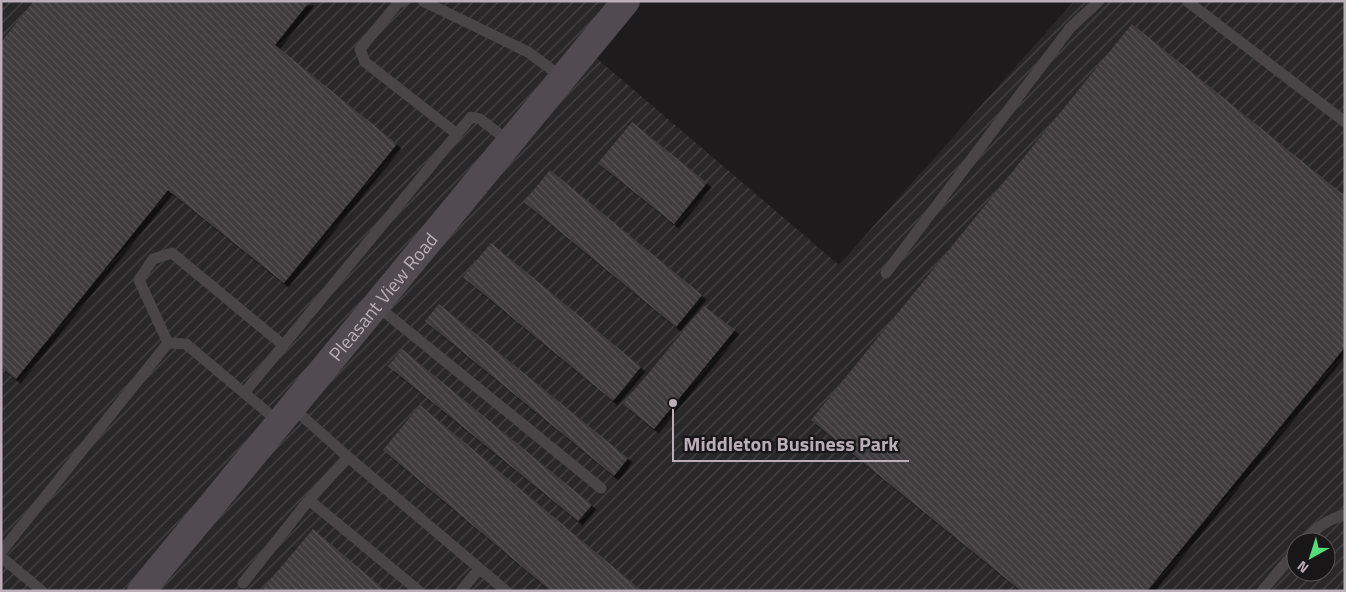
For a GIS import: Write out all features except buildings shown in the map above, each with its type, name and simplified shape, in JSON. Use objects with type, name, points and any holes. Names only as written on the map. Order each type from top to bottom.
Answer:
[{"type":"street","name":"Pleasant View Road","points":[[141,591],[626,1]]},
{"type":"lane","points":[[404,1],[398,3],[360,50],[365,62],[457,134]]},
{"type":"lane","points":[[423,1],[528,52],[562,78]]},
{"type":"lane","points":[[886,273],[1070,28],[1099,1]]},
{"type":"lane","points":[[1187,1],[1345,122]]},
{"type":"lane","points":[[244,392],[471,117],[480,119],[510,142]]},
{"type":"lane","points":[[168,343],[139,280],[153,259],[172,253],[283,345]]},
{"type":"lane","points":[[376,305],[601,488]]},
{"type":"lane","points":[[168,343],[186,344],[244,392],[286,415],[348,457],[506,591]]},
{"type":"lane","points":[[1,552],[168,343]]},
{"type":"lane","points":[[243,583],[309,500],[348,457]]},
{"type":"lane","points":[[309,500],[419,591]]},
{"type":"lane","points":[[1314,532],[1335,517],[1345,515]]},
{"type":"lane","points":[[1,558],[42,591]]},
{"type":"lane","points":[[1262,591],[1286,563]]},
{"type":"lane","points":[[461,591],[479,569]]},
{"type":"shaded area","points":[[1,1],[626,1],[587,50],[839,265],[1074,1],[1345,1],[1345,591],[1,591]]},
{"type":"place","name":"Middleton Business Park","points":[[673,403]]}]
